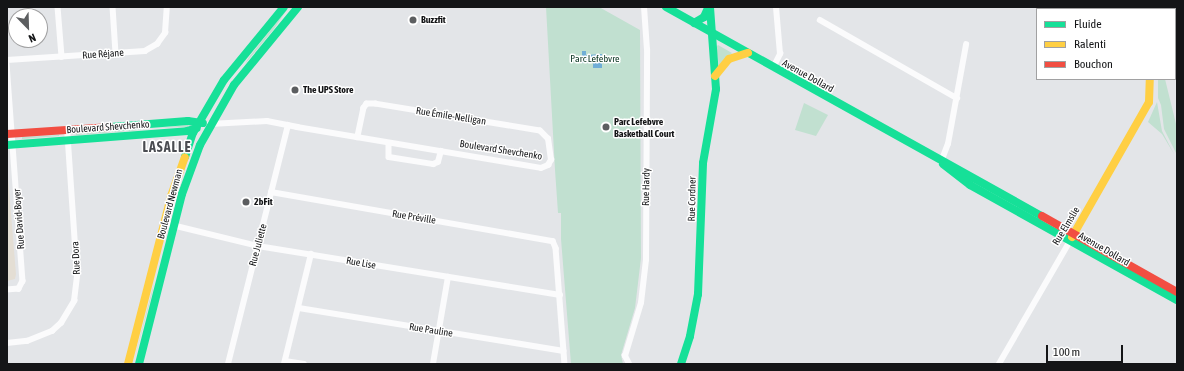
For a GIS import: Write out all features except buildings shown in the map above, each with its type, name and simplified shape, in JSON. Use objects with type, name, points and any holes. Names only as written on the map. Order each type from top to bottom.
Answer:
[{"type":"main road","name":"Boulevard Newman","points":[[128,364],[164,223],[188,145],[196,126],[224,80],[284,7]]},
{"type":"main road","name":"Boulevard Newman","points":[[139,364],[189,172],[210,124],[246,70],[298,7]]},
{"type":"main road","name":"Avenue Dollard","points":[[666,7],[941,162],[970,185],[1177,292]]},
{"type":"main road","points":[[694,23],[704,17],[709,7]]},
{"type":"main road","name":"Rue Cordner","points":[[681,364],[690,336],[699,286],[703,163],[715,93],[709,7]]},
{"type":"main road","points":[[715,76],[729,59],[748,53]]},
{"type":"main road","name":"Rue Elmslie","points":[[1072,237],[1150,98],[1150,80]]},
{"type":"main road","name":"Boulevard Shevchenko","points":[[10,134],[67,130],[196,126],[210,124]]},
{"type":"main road","name":"Boulevard Shevchenko","points":[[10,144],[178,132],[196,126]]},
{"type":"main road","points":[[178,132],[188,145]]},
{"type":"main road","name":"Avenue Dollard","points":[[1072,237],[1177,300]]},
{"type":"street","points":[[58,7],[62,57]]},
{"type":"street","points":[[113,7],[116,53]]},
{"type":"street","name":"Rue Réjane","points":[[7,60],[145,51],[157,44],[167,27],[167,7]]},
{"type":"street","name":"Rue Hardy","points":[[629,364],[625,356],[641,303],[646,260],[647,50],[644,7]]},
{"type":"street","points":[[773,68],[780,54],[776,7]]},
{"type":"street","points":[[820,20],[957,98]]},
{"type":"street","points":[[941,162],[948,144],[966,45]]},
{"type":"street","name":"Rue David-Boyer","points":[[7,64],[10,144],[24,281],[18,288],[7,290]]},
{"type":"street","name":"Rue Émile-Nelligan","points":[[358,137],[364,108],[368,104],[376,104],[540,131],[548,139],[551,157]]},
{"type":"street","name":"Boulevard Shevchenko","points":[[210,124],[265,121],[541,168],[548,165],[551,157]]},
{"type":"street","name":"Rue Juliette","points":[[228,364],[288,125]]},
{"type":"street","name":"Rue Dora","points":[[7,343],[27,342],[52,331],[62,323],[74,301],[77,275],[67,130]]},
{"type":"street","points":[[389,143],[389,157],[426,163],[437,164],[441,151]]},
{"type":"street","name":"Rue Préville","points":[[271,192],[547,239],[555,243],[560,295]]},
{"type":"street","name":"Rue Lise","points":[[164,223],[258,246],[560,295]]},
{"type":"street","name":"Rue Elmslie","points":[[999,364],[1072,237]]},
{"type":"street","points":[[304,364],[285,362],[311,254]]},
{"type":"street","points":[[433,364],[448,277]]},
{"type":"street","points":[[560,295],[565,364]]},
{"type":"street","name":"Rue Pauline","points":[[299,308],[564,351]]},
{"type":"shaded area","points":[[7,165],[16,274],[15,279],[7,281]]},
{"type":"green space","name":"Parc Lefebvre","points":[[546,7],[599,7],[640,30],[641,258],[635,308],[621,355],[623,364],[571,364],[561,239],[561,213],[558,213]]},
{"type":"green space","points":[[288,8],[274,29],[245,64],[249,57]]},
{"type":"green space","points":[[718,45],[732,53],[719,66],[716,47]]},
{"type":"green space","points":[[1158,80],[1165,80],[1177,128],[1177,155],[1164,129],[1161,105],[1158,98]]},
{"type":"green space","points":[[1157,102],[1162,131],[1174,154],[1162,134],[1148,122]]},
{"type":"green space","points":[[804,103],[828,115],[816,136],[795,130]]},
{"type":"green space","points":[[188,125],[188,127],[149,128],[168,127]]},
{"type":"green space","points":[[141,130],[76,135],[76,133]]},
{"type":"green space","points":[[59,136],[22,139],[22,137]]},
{"type":"green space","points":[[158,262],[152,294],[133,364],[154,283]]},
{"type":"water","points":[[582,51],[586,51],[586,55],[602,54],[602,68],[593,68],[593,63],[582,63]]},
{"type":"traffic: fast","points":[[185,157],[193,133],[224,80],[284,7]]},
{"type":"traffic: fast","points":[[139,364],[182,194],[200,145],[234,85],[298,7]]},
{"type":"traffic: fast","points":[[666,7],[1042,216]]},
{"type":"traffic: fast","points":[[681,364],[690,336],[698,294],[703,163],[716,89],[710,7]]},
{"type":"traffic: fast","points":[[694,23],[704,17],[708,8]]},
{"type":"traffic: fast","points":[[111,127],[188,121],[203,123]]},
{"type":"traffic: fast","points":[[7,145],[187,131],[197,128]]},
{"type":"traffic: fast","points":[[943,164],[970,185],[1177,300]]},
{"type":"traffic: slow","points":[[715,76],[729,59],[748,53]]},
{"type":"traffic: slow","points":[[1072,237],[1149,102],[1150,80]]},
{"type":"traffic: slow","points":[[128,364],[171,196],[185,157]]},
{"type":"traffic: jam","points":[[7,134],[111,127]]},
{"type":"traffic: jam","points":[[1042,216],[1177,292]]},
{"type":"place","name":"Buzzfit","points":[[413,20]]},
{"type":"place","name":"The UPS Store","points":[[295,90]]},
{"type":"place","name":"Parc Lefebvre Basketball Court","points":[[606,127]]},
{"type":"place","name":"2bFit","points":[[246,202]]},
{"type":"district","name":"LASALLE","points":[[167,147]]}]
